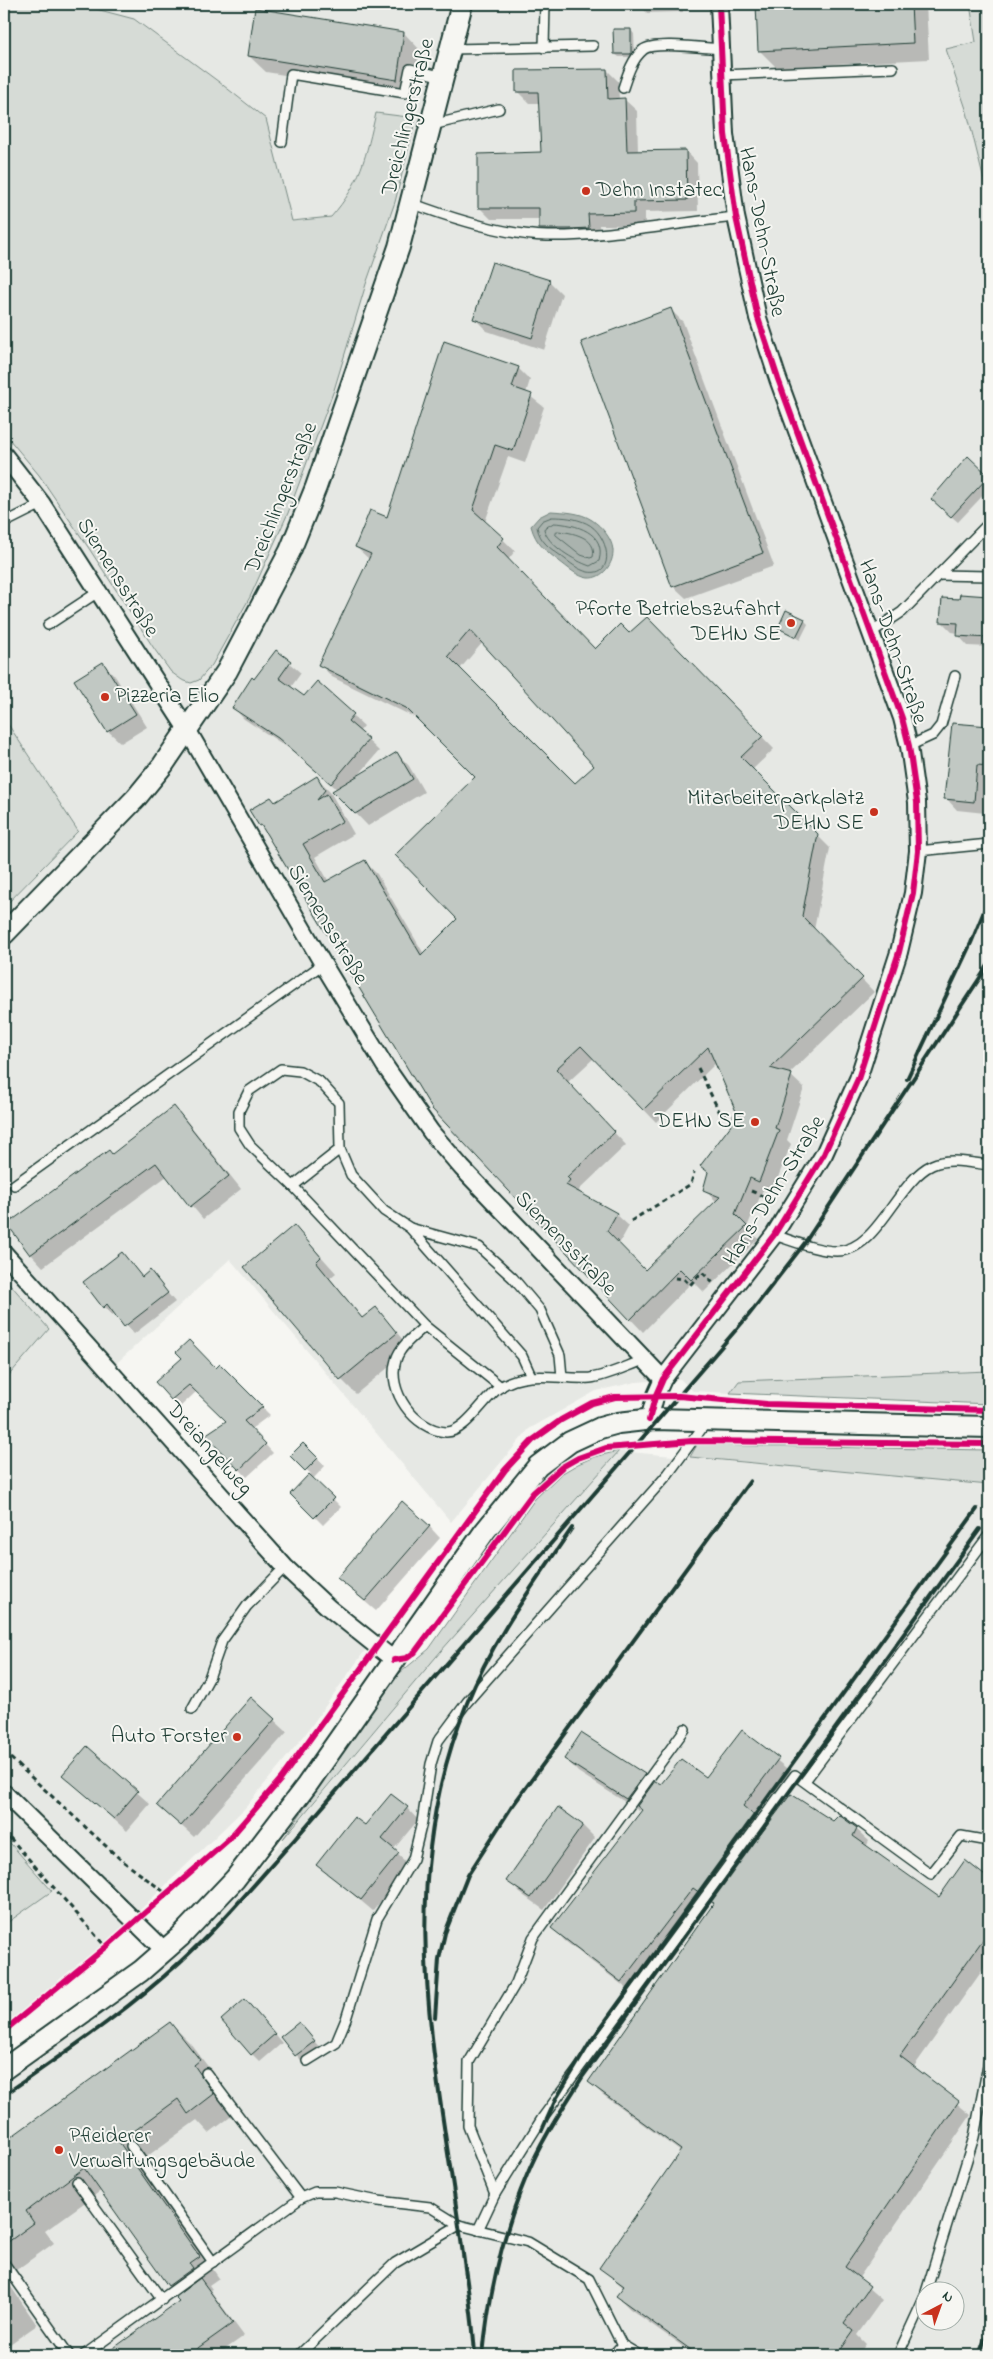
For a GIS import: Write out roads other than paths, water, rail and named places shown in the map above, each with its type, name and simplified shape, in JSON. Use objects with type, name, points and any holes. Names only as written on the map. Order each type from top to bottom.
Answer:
[{"type":"street","name":"Dreichlingerstraße","points":[[4,934],[136,798],[188,731],[227,671],[290,551],[316,487],[399,247],[462,4]]},
{"type":"street","name":"Hans-Dehn-Straße","points":[[649,1420],[655,1396],[663,1379],[774,1235],[824,1154],[855,1088],[899,952],[913,893],[918,851],[917,802],[909,746],[890,681],[772,361],[758,318],[736,217],[725,134],[719,4]]},
{"type":"street","name":"Siemensstraße","points":[[4,455],[42,504],[188,731],[323,964],[394,1080],[431,1132],[462,1168],[663,1379]]},
{"type":"street","name":"Dreiangelweg","points":[[4,1253],[285,1567],[329,1608],[394,1660]]},
{"type":"street","points":[[4,2069],[141,1971],[165,1951],[235,1879],[261,1849],[499,1512],[538,1466],[570,1442],[600,1428],[618,1423],[649,1420],[989,1427]]},
{"type":"street","points":[[4,1793],[165,1951]]},
{"type":"lane","points":[[544,48],[546,4]]},
{"type":"lane","points":[[450,49],[593,46]]},
{"type":"lane","points":[[624,88],[633,63],[639,54],[648,47],[720,49]]},
{"type":"lane","points":[[282,142],[291,74],[405,93],[410,68],[444,77]]},
{"type":"lane","points":[[722,75],[893,68]]},
{"type":"lane","points":[[432,125],[499,109]]},
{"type":"lane","points":[[411,203],[435,212],[506,230],[547,236],[599,233],[736,217]]},
{"type":"lane","points":[[4,523],[42,504]]},
{"type":"lane","points":[[872,632],[902,612],[985,527]]},
{"type":"lane","points":[[938,575],[989,576]]},
{"type":"lane","points":[[48,625],[98,592]]},
{"type":"lane","points":[[909,746],[933,735],[941,725],[955,676]]},
{"type":"lane","points":[[918,851],[989,844]]},
{"type":"lane","points":[[14,1185],[323,964]]},
{"type":"lane","points":[[501,1387],[425,1326],[293,1186],[250,1145],[239,1128],[240,1111],[249,1091],[281,1069],[300,1071],[320,1082],[339,1103],[340,1149],[351,1175],[384,1211],[410,1228],[522,1356],[530,1376]]},
{"type":"lane","points":[[293,1186],[340,1149]]},
{"type":"lane","points":[[774,1235],[836,1251],[848,1250],[859,1244],[875,1228],[917,1177],[932,1165],[950,1161],[989,1165]]},
{"type":"lane","points":[[410,1228],[479,1247],[513,1278],[540,1310],[560,1355],[562,1377]]},
{"type":"lane","points":[[425,1326],[409,1340],[396,1360],[395,1386],[406,1408],[428,1428],[448,1433],[460,1428],[501,1387],[530,1376],[592,1378],[644,1360]]},
{"type":"lane","points":[[307,2061],[336,2044],[346,2019],[377,1919],[413,1859],[422,1822],[431,1764],[438,1741],[467,1702],[668,1474],[708,1420]]},
{"type":"lane","points":[[805,1781],[989,1535]]},
{"type":"lane","points":[[192,1710],[209,1678],[222,1641],[246,1606],[285,1567]]},
{"type":"lane","points":[[495,2194],[468,2126],[469,2062],[516,1983],[533,1938],[685,1729]]},
{"type":"lane","points":[[478,2230],[495,2194],[543,2117],[795,1774],[931,1874],[960,1836],[989,1841]]},
{"type":"lane","points":[[929,2282],[974,2137],[989,2060]]},
{"type":"lane","points":[[206,2073],[301,2198]]},
{"type":"lane","points":[[131,2146],[213,2262]]},
{"type":"lane","points":[[77,2182],[162,2300]]},
{"type":"lane","points":[[84,2355],[301,2198],[315,2192],[335,2192],[378,2201],[430,2207],[459,2225],[528,2242],[589,2279],[622,2345],[639,2355]]},
{"type":"lane","points":[[299,2355],[395,2263],[459,2225]]},
{"type":"lane","points":[[4,2263],[69,2355]]},
{"type":"lane","points":[[898,2355],[916,2315]]},
{"type":"lane","points":[[613,2355],[622,2345]]},
{"type":"water","points":[[551,511],[587,517],[606,533],[611,541],[613,555],[612,560],[603,573],[593,578],[580,576],[542,546],[531,526],[539,517]]},
{"type":"railway","points":[[907,1079],[971,943],[989,899]]},
{"type":"railway","points":[[4,2095],[94,2032],[180,1962],[210,1933],[294,1840],[748,1316],[804,1244],[989,964]]},
{"type":"railway","points":[[435,2018],[439,1959],[445,1933],[468,1875],[511,1808],[750,1481]]},
{"type":"railway","points":[[542,2130],[556,2099],[591,2041],[977,1509]]},
{"type":"railway","points":[[475,2355],[470,2301],[432,2041],[427,1974],[426,1906],[431,1839],[444,1771],[467,1703],[477,1680],[501,1635],[572,1528]]},
{"type":"railway","points":[[483,2355],[493,2286],[504,2241],[527,2175],[553,2124],[583,2076],[980,1529]]},
{"type":"railway","points":[[979,2355],[989,2328]]},
{"type":"place","name":"Dehn Instatec","points":[[586,191]]},
{"type":"place","name":"Pforte Betriebszufahrt DEHN SE","points":[[791,623]]},
{"type":"place","name":"Pizzeria Elio","points":[[105,697]]},
{"type":"place","name":"Mitarbeiterparkplatz DEHN SE","points":[[874,812]]},
{"type":"place","name":"DEHN SE","points":[[755,1122]]},
{"type":"place","name":"Auto Forster","points":[[237,1737]]},
{"type":"place","name":"Pfleiderer Verwaltungsgebäude","points":[[59,2150]]}]
